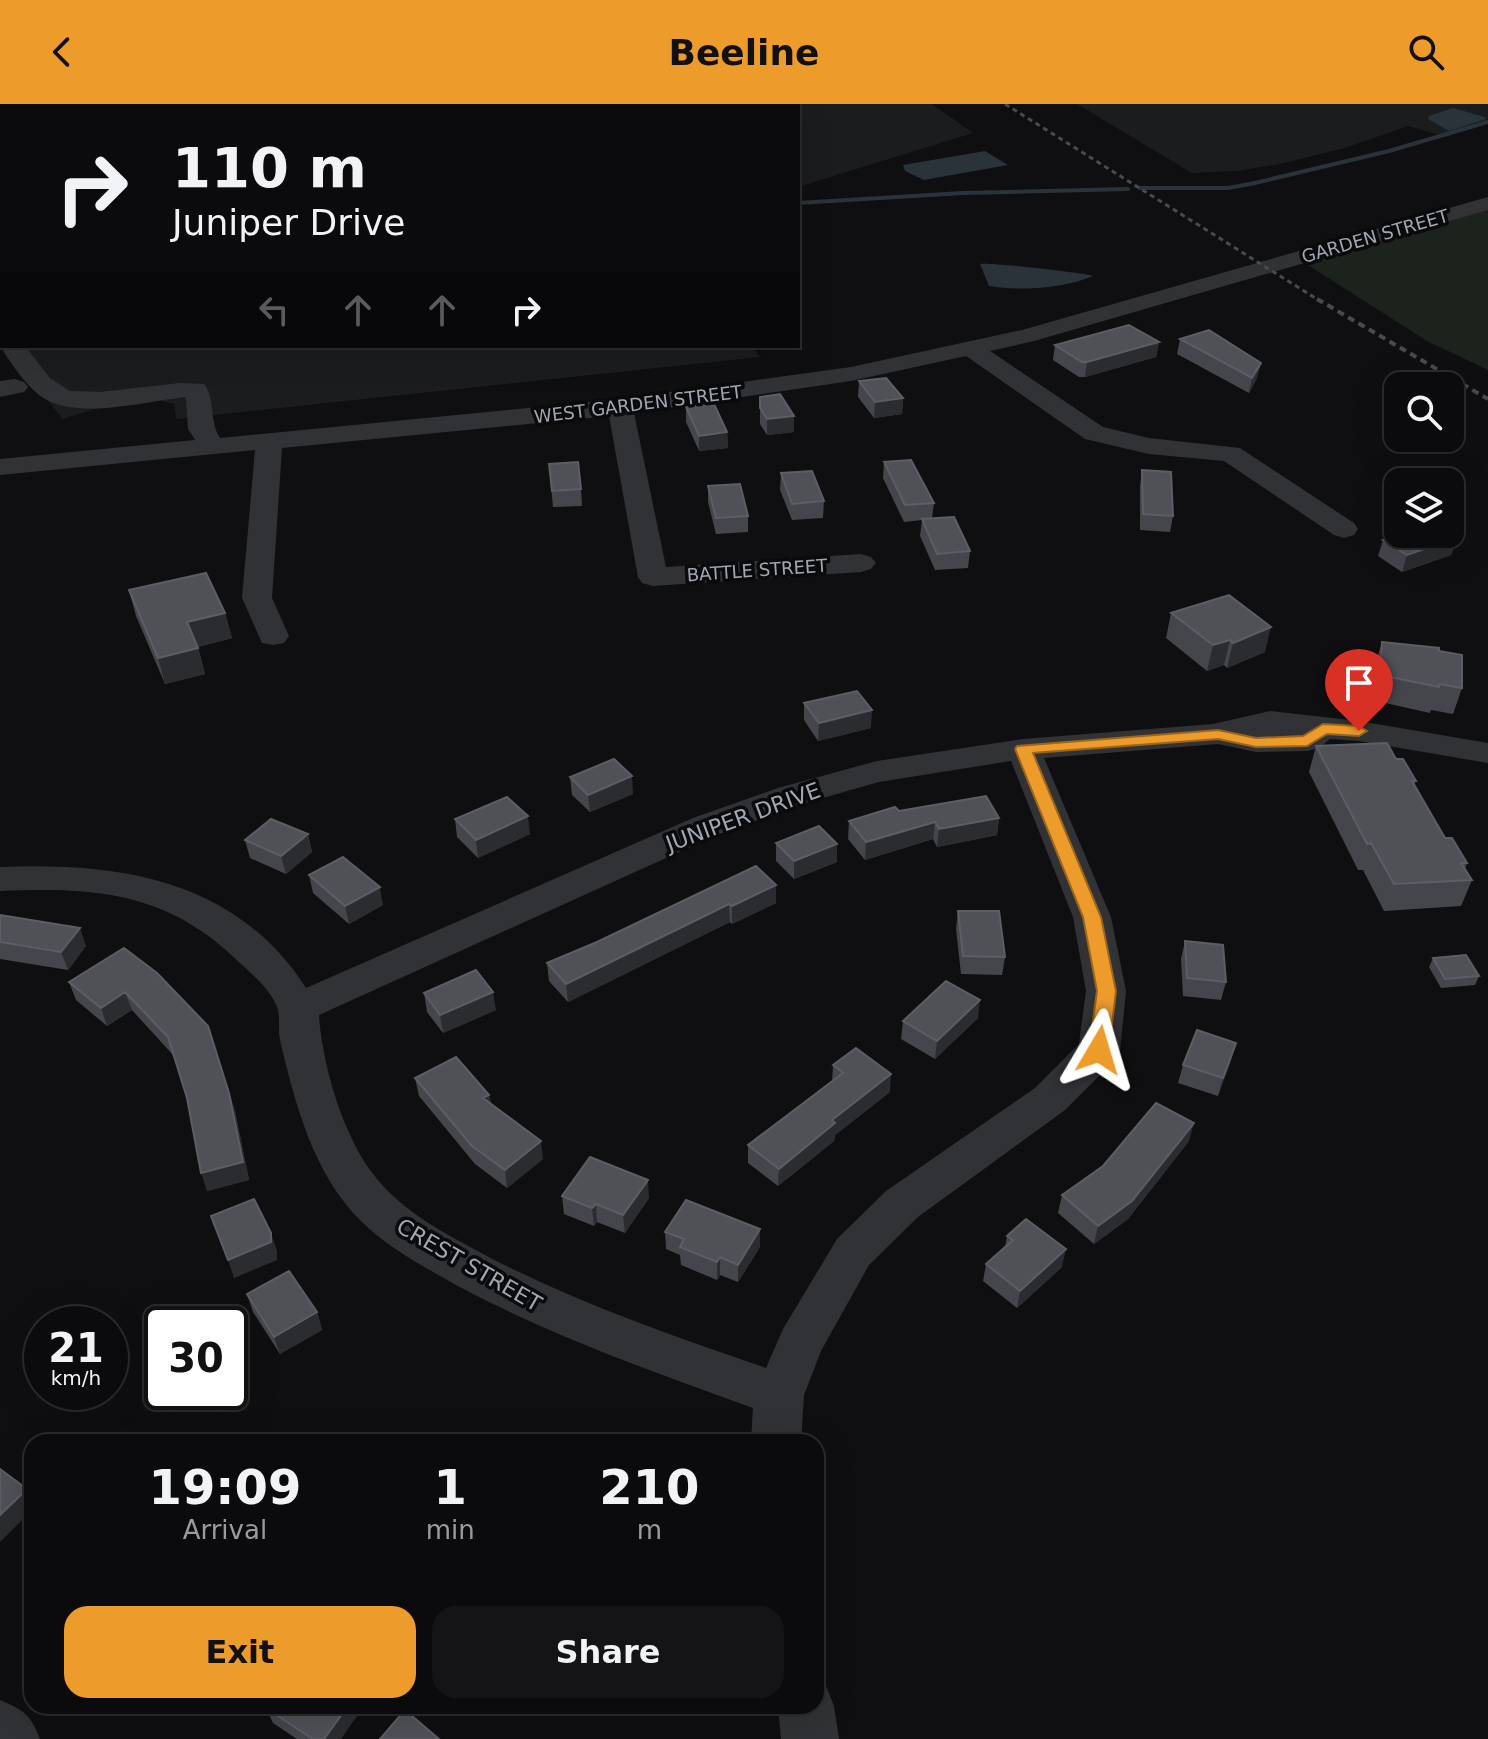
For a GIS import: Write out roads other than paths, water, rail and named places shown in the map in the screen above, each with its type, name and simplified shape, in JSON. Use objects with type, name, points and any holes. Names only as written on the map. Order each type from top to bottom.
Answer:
[{"type":"street","name":"GARDEN STREET","points":[[1263,268],[1488,203]]},
{"type":"street","name":"WEST GARDEN STREET","points":[[0,467],[620,407],[800,382],[971,349],[1263,268]]},
{"type":"street","points":[[14,348],[42,384],[68,400],[99,400],[195,389],[201,429],[212,447]]},
{"type":"street","points":[[971,349],[1094,433],[1149,446],[1231,454],[1344,529]]},
{"type":"street","points":[[800,382],[821,403]]},
{"type":"street","name":"BATTLE STREET","points":[[620,407],[653,577],[861,563]]},
{"type":"street","points":[[269,441],[257,598],[273,636]]},
{"type":"street","name":"JUNIPER DRIVE","points":[[297,1008],[706,826],[776,801],[877,772],[1023,749],[1218,734],[1256,742],[1307,741],[1323,729],[1359,731],[1488,753]]},
{"type":"street","points":[[777,1434],[779,1395],[800,1344],[853,1252],[902,1204],[1050,1099],[1099,1050],[1106,991],[1092,917],[1023,749]]},
{"type":"street","name":"CREST STREET","points":[[0,879],[115,881],[150,888],[187,901],[216,917],[244,941],[279,980],[297,1008],[299,1034],[329,1134],[341,1159],[372,1205],[404,1233],[552,1313],[779,1395]]},
{"type":"street","points":[[807,1714],[810,1739]]},
{"type":"street","points":[[0,1729],[11,1739]]},
{"type":"waterway","points":[[1140,188],[1228,188],[1255,183],[1389,151],[1488,122]]},
{"type":"waterway","points":[[800,203],[963,193],[1128,189]]},
{"type":"railway","points":[[1005,104],[1320,301]]},
{"type":"railway","points":[[1317,299],[1488,399]]}]
